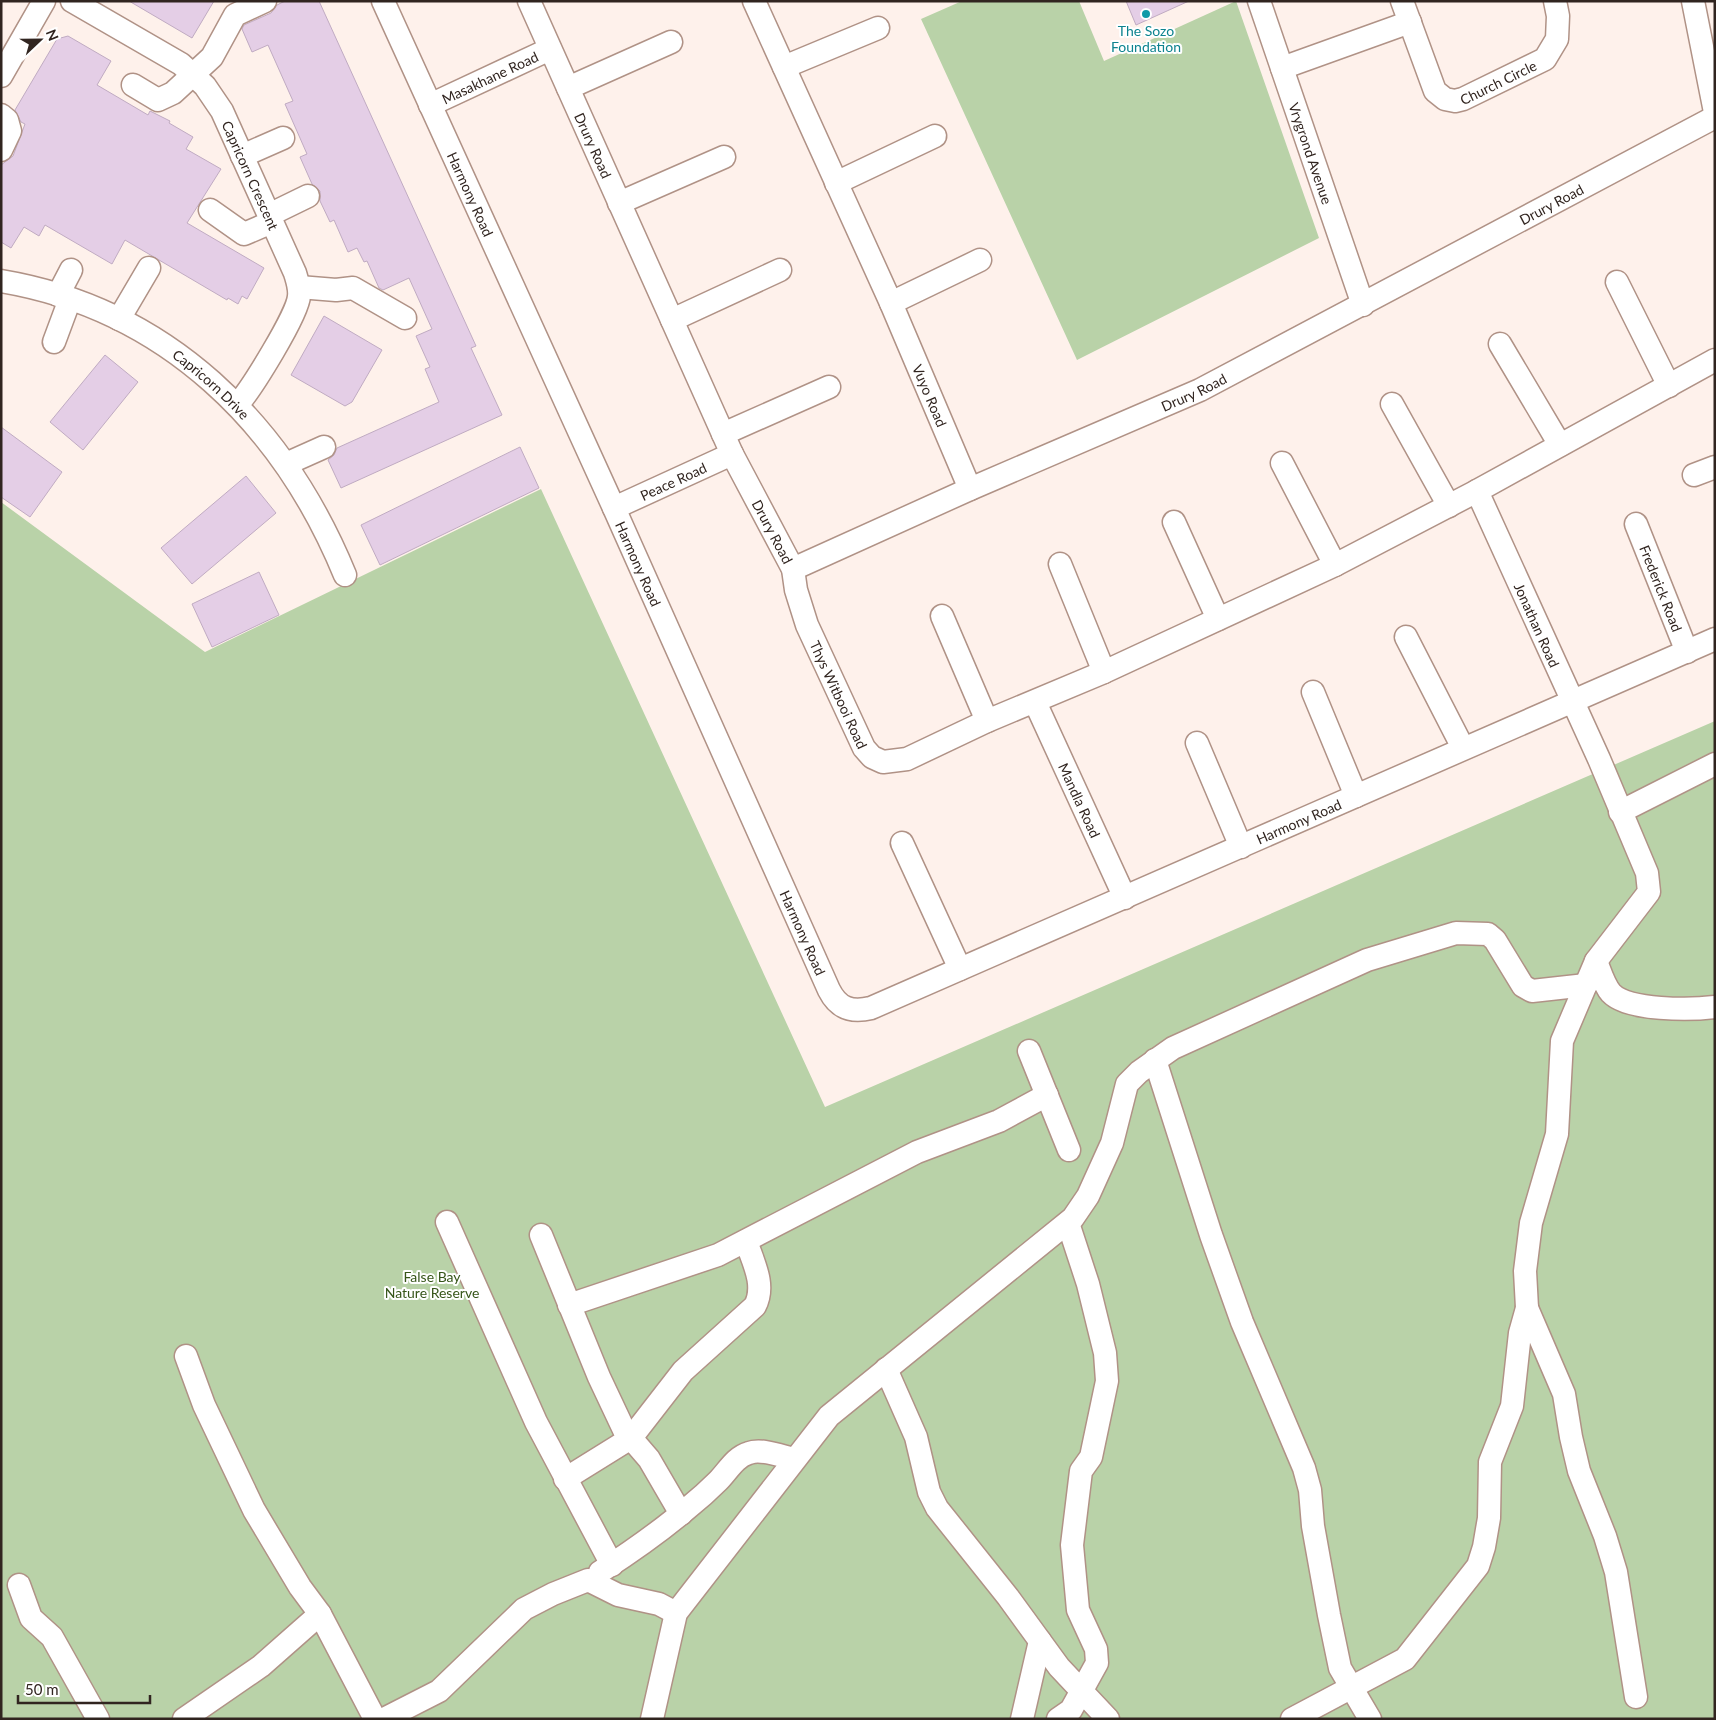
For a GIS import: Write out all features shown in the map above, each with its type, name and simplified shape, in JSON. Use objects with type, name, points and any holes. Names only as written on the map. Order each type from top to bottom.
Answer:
[{"type":"street","points":[[3,69],[44,1]]},
{"type":"street","name":"Capricorn Crescent","points":[[72,1],[181,64],[206,86],[222,111],[295,273],[299,287],[298,306],[249,392],[237,405]]},
{"type":"street","points":[[133,85],[158,100],[173,93],[212,57],[235,15],[265,1]]},
{"type":"street","name":"Harmony Road","points":[[383,1],[614,508],[833,998],[848,1010],[858,1012],[871,1008],[1463,748],[1572,703]]},
{"type":"street","name":"Drury Road","points":[[529,1],[732,454],[793,568],[970,488],[1200,390],[1715,117]]},
{"type":"street","name":"Vuyo Road","points":[[754,1],[891,303],[970,488]]},
{"type":"street","name":"Vrygrond Avenue","points":[[1259,1],[1363,305]]},
{"type":"street","name":"Church Circle","points":[[1402,1],[1435,91],[1445,99],[1455,101],[1480,93],[1545,59],[1557,38],[1558,16],[1556,1]]},
{"type":"street","points":[[1693,1],[1715,112]]},
{"type":"street","points":[[1282,68],[1410,22]]},
{"type":"street","points":[[784,67],[878,28]]},
{"type":"street","points":[[568,88],[671,42]]},
{"type":"street","name":"Masakhane Road","points":[[430,105],[550,49]]},
{"type":"street","points":[[1,115],[7,120],[10,131],[1,150]]},
{"type":"street","points":[[836,183],[935,136]]},
{"type":"street","points":[[242,156],[283,138]]},
{"type":"street","points":[[619,202],[724,157]]},
{"type":"street","points":[[210,210],[244,234],[308,196]]},
{"type":"street","points":[[891,303],[980,260]]},
{"type":"street","points":[[119,319],[148,268]]},
{"type":"street","points":[[54,342],[72,270]]},
{"type":"street","points":[[672,320],[780,270]]},
{"type":"street","name":"Capricorn Drive","points":[[1,281],[64,297],[119,319],[164,345],[237,405],[286,464],[317,512],[345,575]]},
{"type":"street","points":[[1617,282],[1670,386]]},
{"type":"street","points":[[299,287],[336,290],[352,288],[405,318]]},
{"type":"street","points":[[1500,344],[1560,445]]},
{"type":"street","name":"Thys Witbooi Road","points":[[793,568],[796,590],[807,625],[864,748],[872,757],[883,762],[907,759],[987,721],[1104,672],[1335,565],[1450,506],[1715,360]]},
{"type":"street","points":[[723,434],[829,387]]},
{"type":"street","points":[[1392,404],[1450,506]]},
{"type":"street","points":[[286,464],[324,447]]},
{"type":"street","name":"Peace Road","points":[[614,508],[732,454]]},
{"type":"street","points":[[1282,463],[1335,565]]},
{"type":"street","points":[[1694,475],[1715,467]]},
{"type":"street","name":"Jonathan Road","points":[[1477,491],[1599,759],[1647,873],[1649,892],[1596,961],[1562,1040],[1557,1134],[1531,1223],[1527,1250],[1525,1271],[1527,1308]]},
{"type":"street","points":[[1174,522],[1218,619]]},
{"type":"street","name":"Frederick Road","points":[[1636,524],[1687,652]]},
{"type":"street","points":[[1060,564],[1104,672]]},
{"type":"street","points":[[942,616],[987,721]]},
{"type":"street","points":[[1406,637],[1463,748]]},
{"type":"street","points":[[1572,703],[1715,640]]},
{"type":"street","name":"Harmony Road","points":[[1313,692],[1356,796]]},
{"type":"street","name":"Mandla Road","points":[[1035,702],[1125,898]]},
{"type":"street","name":"Harmony Road","points":[[1197,743],[1241,847]]},
{"type":"street","points":[[1620,812],[1715,764]]},
{"type":"street","points":[[902,843],[960,969]]},
{"type":"street","points":[[652,1719],[676,1613],[695,1587],[732,1544],[829,1416],[1068,1223],[1088,1196],[1112,1143],[1126,1084],[1155,1060],[1173,1048],[1367,960],[1456,933],[1488,934],[1495,940],[1523,986],[1532,991],[1586,986]]},
{"type":"street","points":[[1596,961],[1610,992],[1621,1001],[1665,1008],[1715,1007]]},
{"type":"street","points":[[1029,1051],[1069,1150]]},
{"type":"street","points":[[1155,1060],[1211,1235],[1242,1322],[1304,1468],[1310,1490],[1314,1526],[1340,1668],[1370,1719]]},
{"type":"street","points":[[569,1305],[718,1255],[917,1152],[998,1121],[1047,1096]]},
{"type":"street","points":[[447,1222],[504,1353],[565,1479],[612,1565]]},
{"type":"street","points":[[1058,1719],[1071,1710],[1097,1663],[1096,1649],[1078,1610],[1072,1545],[1081,1471],[1091,1457],[1107,1381],[1105,1353],[1088,1284],[1068,1223]]},
{"type":"street","points":[[541,1235],[599,1377],[624,1430],[648,1459],[681,1514]]},
{"type":"street","points":[[565,1479],[631,1438],[683,1371],[755,1306],[760,1296],[760,1287],[746,1241]]},
{"type":"street","points":[[1292,1719],[1405,1660],[1478,1566],[1484,1547],[1489,1518],[1490,1462],[1512,1406],[1520,1333],[1527,1308]]},
{"type":"street","points":[[1527,1308],[1564,1394],[1570,1437],[1579,1471],[1605,1536],[1616,1572],[1636,1697]]},
{"type":"street","points":[[186,1356],[204,1405],[254,1510],[300,1588],[320,1614],[375,1719]]},
{"type":"street","points":[[886,1369],[916,1437],[929,1492],[937,1508],[1082,1693],[1108,1719]]},
{"type":"street","points":[[384,1719],[439,1691],[524,1609],[553,1594],[588,1580],[645,1543],[681,1514],[718,1480],[734,1461],[746,1453],[770,1454],[794,1460]]},
{"type":"street","points":[[588,1580],[618,1595],[659,1604],[676,1613]]},
{"type":"street","points":[[19,1585],[31,1618],[52,1637],[98,1719]]},
{"type":"street","points":[[184,1719],[261,1666],[320,1614]]},
{"type":"street","points":[[1022,1719],[1040,1641]]},
{"type":"green space","points":[[962,1],[1079,1],[1104,61],[1236,1],[1319,238],[1077,360],[921,19]]},
{"type":"green space","name":"False Bay Nature Reserve","points":[[541,489],[825,1107],[1715,721],[1715,1719],[1,1719],[1,502],[205,652]]},
{"type":"building","points":[[129,1],[214,1],[192,38]]},
{"type":"building","points":[[285,1],[319,1],[476,346],[471,348],[502,415],[341,488],[328,460],[334,455],[337,448],[439,402],[425,369],[430,367],[416,336],[432,329],[409,278],[383,290],[379,288],[367,261],[364,262],[357,248],[348,252],[334,220],[330,222],[320,201],[320,191],[312,184],[300,157],[307,154],[285,104],[293,101],[268,45],[252,52],[242,29],[244,25],[271,13],[277,5]]},
{"type":"building","name":"The Sozo Foundation","points":[[1126,1],[1189,1],[1136,25]]},
{"type":"building","points":[[68,36],[111,61],[97,85],[148,115],[150,111],[170,121],[169,123],[193,137],[186,149],[221,169],[187,223],[264,268],[247,299],[242,296],[238,304],[228,298],[227,300],[125,240],[112,264],[45,225],[39,236],[24,227],[11,248],[1,242],[1,165],[13,156],[25,124],[21,122],[15,110],[57,39]]},
{"type":"building","points":[[324,316],[382,350],[352,402],[345,406],[291,375]]},
{"type":"building","points":[[105,355],[138,382],[83,450],[50,422]]},
{"type":"building","points":[[1,427],[62,472],[30,517],[1,497]]},
{"type":"building","points":[[520,447],[539,488],[380,565],[361,525]]},
{"type":"building","points":[[246,476],[276,513],[192,584],[161,548]]},
{"type":"building","points":[[259,572],[279,615],[212,647],[192,604]]},
{"type":"place","name":"The Sozo Foundation","points":[[1146,14]]}]
